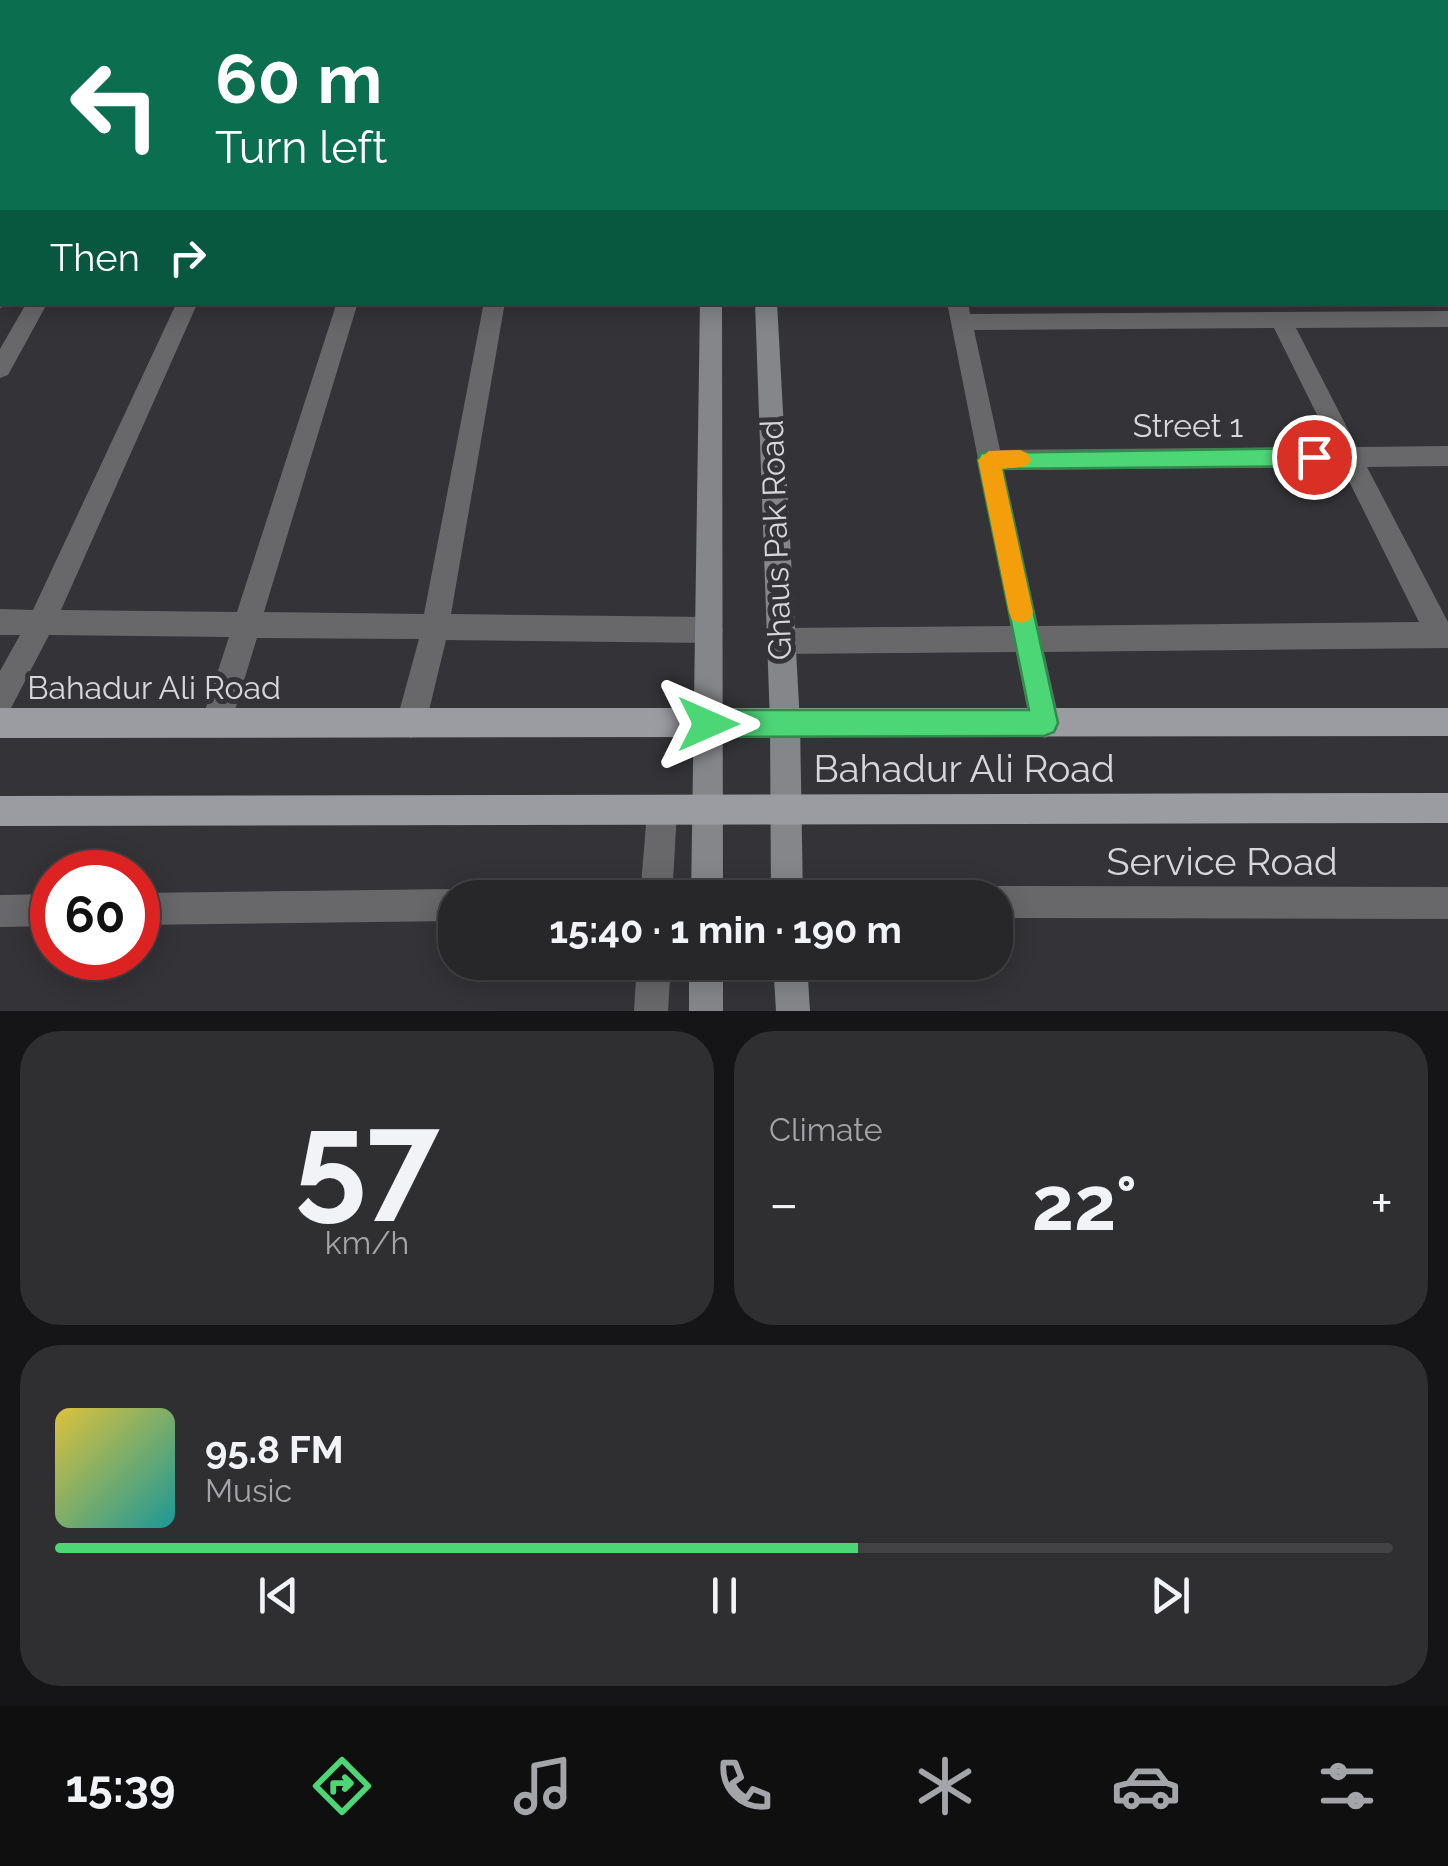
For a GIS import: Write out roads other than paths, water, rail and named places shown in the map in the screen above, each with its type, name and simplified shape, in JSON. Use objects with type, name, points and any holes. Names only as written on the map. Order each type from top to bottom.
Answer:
[{"type":"main road","points":[[706,880],[711,305]]},
{"type":"main road","name":"Ghaus Pak Road","points":[[766,305],[787,880]]},
{"type":"main road","name":"Bahadur Ali Road","points":[[0,722],[1448,722]]},
{"type":"main road","name":"Bahadur Ali Road","points":[[0,811],[1448,808]]},
{"type":"main road","points":[[706,980],[706,1011]]},
{"type":"main road","points":[[791,980],[792,1011]]},
{"type":"street","points":[[0,369],[36,305]]},
{"type":"street","points":[[0,700],[42,621],[187,305]]},
{"type":"street","points":[[216,723],[347,305]]},
{"type":"street","points":[[411,723],[436,626],[495,305]]},
{"type":"street","points":[[1044,723],[959,312],[1282,320],[1448,319]]},
{"type":"street","points":[[780,641],[1444,635],[1282,320]]},
{"type":"street","name":"Street 1","points":[[989,460],[1448,456]]},
{"type":"street","points":[[0,622],[709,630]]},
{"type":"street","points":[[657,880],[662,812]]},
{"type":"street","name":"Service Road","points":[[1013,902],[1448,903]]},
{"type":"street","points":[[160,909],[438,905]]},
{"type":"street","points":[[0,911],[30,910]]},
{"type":"street","points":[[652,1011],[653,980]]}]
